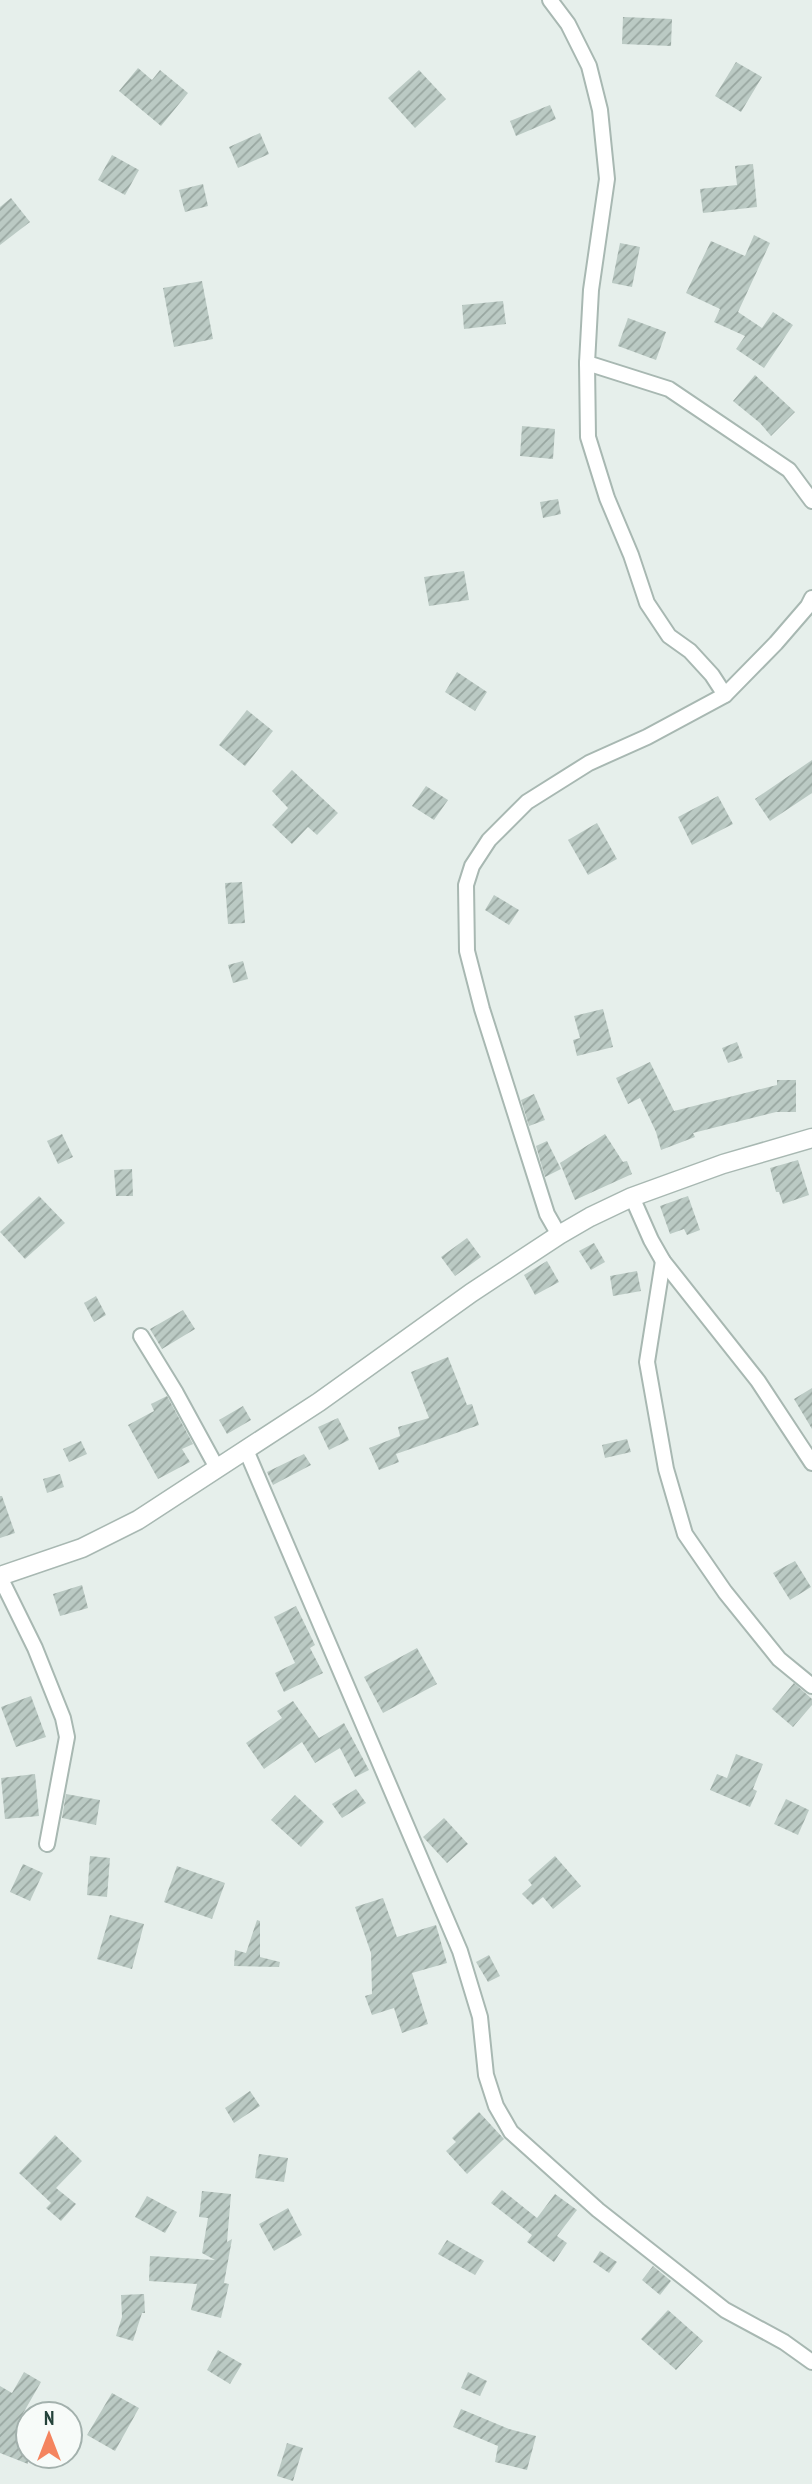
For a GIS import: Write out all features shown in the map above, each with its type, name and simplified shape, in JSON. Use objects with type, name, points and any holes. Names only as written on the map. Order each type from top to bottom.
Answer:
[{"type":"street","points":[[551,0],[568,24],[589,66],[600,110],[606,166],[605,201],[591,290],[587,363],[588,437],[607,498],[631,555],[647,604],[669,636],[690,651],[712,675],[725,695]]},
{"type":"street","points":[[587,363],[669,389],[789,470],[812,501]]},
{"type":"street","points":[[559,1234],[547,1214],[479,998],[467,951],[466,885],[472,866],[489,840],[527,802],[589,763],[647,737],[725,695],[776,643],[812,598]]},
{"type":"street","points":[[47,1844],[67,1737],[63,1718],[35,1648],[0,1577],[82,1548],[138,1520],[246,1450],[559,1234],[632,1197],[723,1164],[812,1138]]},
{"type":"street","points":[[632,1197],[663,1261],[758,1381],[812,1463]]},
{"type":"street","points":[[663,1261],[647,1363],[666,1469],[685,1534],[725,1592],[779,1659],[812,1686]]},
{"type":"street","points":[[141,1336],[176,1392],[217,1468]]},
{"type":"street","points":[[246,1450],[460,1951],[480,2017],[486,2075],[496,2106],[511,2132],[598,2210],[725,2310],[784,2342],[812,2362]]},
{"type":"building","points":[[623,17],[672,19],[671,46],[622,44]]},
{"type":"building","points":[[736,62],[762,77],[741,112],[715,96]]},
{"type":"building","points":[[138,68],[152,80],[160,70],[188,93],[161,126],[119,91]]},
{"type":"building","points":[[419,70],[446,99],[415,128],[388,98]]},
{"type":"building","points":[[550,105],[556,119],[516,136],[510,121]]},
{"type":"building","points":[[260,133],[269,154],[238,168],[229,147]]},
{"type":"building","points":[[112,155],[139,170],[125,195],[98,180]]},
{"type":"building","points":[[753,164],[757,207],[703,213],[700,189],[737,185],[735,166]]},
{"type":"building","points":[[203,184],[208,206],[185,212],[179,190]]},
{"type":"building","points":[[11,198],[30,222],[0,245],[0,207]]},
{"type":"building","points":[[754,235],[770,243],[738,312],[762,328],[773,312],[793,325],[764,368],[736,349],[745,336],[714,322],[720,309],[686,293],[711,241],[745,256]]},
{"type":"building","points":[[620,243],[640,247],[632,287],[612,283]]},
{"type":"building","points":[[202,281],[213,339],[174,347],[163,288]]},
{"type":"building","points":[[503,301],[506,324],[464,329],[462,305]]},
{"type":"building","points":[[628,318],[666,332],[656,360],[618,346]]},
{"type":"building","points":[[755,375],[795,412],[771,436],[760,423],[733,401]]},
{"type":"building","points":[[522,426],[555,429],[553,459],[520,456]]},
{"type":"building","points":[[558,499],[561,514],[543,518],[540,502]]},
{"type":"building","points":[[464,571],[469,600],[429,606],[424,577]]},
{"type":"building","points":[[457,672],[487,692],[475,711],[445,692]]},
{"type":"building","points":[[247,710],[273,731],[245,766],[219,745]]},
{"type":"building","points":[[812,760],[812,793],[770,821],[755,799]]},
{"type":"building","points":[[292,770],[338,813],[317,835],[308,827],[292,844],[272,825],[288,808],[272,791]]},
{"type":"building","points":[[426,786],[448,800],[434,820],[412,806]]},
{"type":"building","points":[[718,796],[733,824],[692,845],[678,817]]},
{"type":"building","points":[[597,823],[617,859],[588,875],[568,840]]},
{"type":"building","points":[[242,882],[245,923],[228,924],[225,883]]},
{"type":"building","points":[[494,895],[519,910],[509,925],[485,910]]},
{"type":"building","points":[[243,961],[248,979],[233,983],[228,965]]},
{"type":"building","points":[[603,1009],[613,1047],[577,1056],[573,1040],[580,1038],[574,1016]]},
{"type":"building","points":[[737,1042],[743,1058],[728,1063],[722,1048]]},
{"type":"building","points":[[650,1062],[674,1111],[777,1085],[777,1080],[796,1080],[796,1112],[776,1112],[693,1133],[695,1137],[661,1150],[656,1132],[640,1098],[628,1104],[616,1078]]},
{"type":"building","points":[[534,1094],[545,1120],[529,1126],[521,1100]]},
{"type":"building","points":[[62,1134],[73,1157],[58,1164],[47,1141]]},
{"type":"building","points":[[605,1134],[623,1162],[627,1161],[632,1174],[575,1200],[560,1163]]},
{"type":"building","points":[[547,1141],[561,1169],[545,1177],[536,1146]]},
{"type":"building","points":[[798,1160],[809,1195],[783,1204],[779,1192],[776,1192],[770,1168]]},
{"type":"building","points":[[132,1169],[133,1196],[116,1196],[114,1170]]},
{"type":"building","points":[[39,1196],[65,1223],[25,1259],[0,1232]]},
{"type":"building","points":[[688,1196],[700,1230],[687,1235],[684,1229],[670,1234],[660,1206]]},
{"type":"building","points":[[467,1238],[481,1257],[455,1276],[441,1257]]},
{"type":"building","points":[[594,1243],[605,1262],[591,1270],[579,1251]]},
{"type":"building","points":[[547,1261],[559,1282],[535,1295],[524,1275]]},
{"type":"building","points":[[637,1271],[641,1291],[613,1296],[610,1276]]},
{"type":"building","points":[[96,1296],[106,1315],[94,1322],[84,1303]]},
{"type":"building","points":[[183,1310],[195,1329],[162,1349],[150,1329]]},
{"type":"building","points":[[448,1357],[467,1405],[472,1404],[479,1425],[396,1454],[399,1462],[379,1470],[369,1448],[400,1436],[398,1427],[429,1418],[411,1372]]},
{"type":"building","points":[[812,1388],[812,1429],[794,1399]]},
{"type":"building","points":[[167,1396],[193,1444],[182,1449],[190,1462],[158,1479],[128,1425],[154,1411],[151,1404]]},
{"type":"building","points":[[243,1406],[251,1420],[227,1434],[219,1420]]},
{"type":"building","points":[[338,1418],[349,1440],[329,1450],[318,1427]]},
{"type":"building","points":[[627,1439],[631,1452],[605,1458],[602,1445]]},
{"type":"building","points":[[81,1441],[87,1454],[69,1462],[63,1449]]},
{"type":"building","points":[[304,1454],[311,1465],[273,1485],[267,1472]]},
{"type":"building","points":[[60,1474],[64,1487],[47,1493],[43,1479]]},
{"type":"building","points":[[0,1496],[15,1533],[0,1538]]},
{"type":"building","points":[[795,1561],[811,1587],[790,1600],[773,1573]]},
{"type":"building","points":[[82,1585],[88,1608],[60,1616],[53,1594]]},
{"type":"building","points":[[296,1606],[315,1645],[310,1648],[323,1673],[284,1692],[275,1673],[295,1663],[274,1617]]},
{"type":"building","points":[[417,1648],[437,1684],[383,1713],[364,1677]]},
{"type":"building","points":[[794,1683],[812,1699],[812,1705],[793,1727],[772,1709]]},
{"type":"building","points":[[31,1696],[46,1737],[16,1747],[1,1707]]},
{"type":"building","points":[[293,1701],[319,1738],[344,1723],[369,1770],[355,1777],[340,1748],[315,1763],[302,1742],[264,1769],[246,1743],[282,1718],[277,1711]]},
{"type":"building","points":[[736,1754],[763,1764],[753,1789],[757,1791],[750,1807],[710,1790],[717,1774],[727,1778]]},
{"type":"building","points":[[35,1774],[39,1816],[5,1819],[1,1778]]},
{"type":"building","points":[[356,1789],[366,1803],[342,1818],[332,1804]]},
{"type":"building","points":[[66,1794],[100,1800],[96,1825],[62,1818]]},
{"type":"building","points":[[295,1795],[324,1822],[301,1847],[271,1820]]},
{"type":"building","points":[[786,1799],[809,1810],[798,1835],[774,1824]]},
{"type":"building","points":[[444,1818],[468,1844],[447,1863],[423,1837]]},
{"type":"building","points":[[90,1856],[110,1858],[107,1897],[87,1895]]},
{"type":"building","points":[[555,1856],[581,1886],[553,1909],[543,1897],[533,1905],[522,1894],[532,1885],[528,1880]]},
{"type":"building","points":[[23,1864],[43,1873],[30,1901],[10,1892]]},
{"type":"building","points":[[177,1866],[225,1883],[212,1919],[164,1902]]},
{"type":"building","points":[[383,1898],[397,1937],[436,1925],[447,1963],[412,1973],[428,2024],[402,2033],[394,2008],[372,2015],[365,1996],[372,1994],[371,1953],[355,1907]]},
{"type":"building","points":[[110,1915],[144,1924],[132,1969],[97,1959]]},
{"type":"building","points":[[257,1920],[260,1921],[260,1957],[280,1962],[279,1967],[234,1966],[235,1950],[246,1953]]},
{"type":"building","points":[[489,1955],[500,1976],[488,1982],[476,1962]]},
{"type":"building","points":[[250,2091],[260,2106],[234,2123],[225,2108]]},
{"type":"building","points":[[479,2112],[504,2139],[467,2174],[446,2151],[456,2142],[452,2138]]},
{"type":"building","points":[[55,2135],[82,2161],[56,2188],[76,2204],[61,2221],[46,2208],[51,2203],[19,2173]]},
{"type":"building","points":[[259,2154],[288,2158],[284,2182],[255,2178]]},
{"type":"building","points":[[502,2190],[537,2218],[555,2194],[577,2210],[557,2236],[567,2243],[554,2262],[527,2242],[532,2235],[491,2203]]},
{"type":"building","points":[[202,2191],[231,2194],[227,2242],[232,2239],[224,2283],[229,2284],[221,2318],[191,2310],[197,2284],[149,2281],[150,2256],[215,2260],[202,2253],[208,2218],[199,2217]]},
{"type":"building","points":[[147,2196],[177,2212],[165,2233],[135,2217]]},
{"type":"building","points":[[288,2208],[302,2235],[274,2251],[259,2224]]},
{"type":"building","points":[[447,2240],[484,2261],[475,2275],[438,2254]]},
{"type":"building","points":[[600,2251],[617,2262],[609,2273],[593,2262]]},
{"type":"building","points":[[653,2266],[671,2281],[660,2295],[642,2280]]},
{"type":"building","points":[[144,2294],[145,2313],[142,2313],[133,2341],[116,2336],[122,2317],[121,2295]]},
{"type":"building","points":[[668,2310],[703,2341],[676,2370],[641,2339]]},
{"type":"building","points":[[218,2350],[242,2364],[230,2384],[207,2370]]},
{"type":"building","points":[[24,2372],[41,2382],[31,2400],[14,2400],[14,2458],[0,2453],[0,2386],[12,2393]]},
{"type":"building","points":[[468,2372],[487,2381],[480,2396],[461,2388]]},
{"type":"building","points":[[112,2393],[139,2408],[115,2451],[87,2435]]},
{"type":"building","points":[[461,2409],[509,2429],[536,2436],[527,2470],[495,2462],[498,2446],[453,2427]]},
{"type":"building","points":[[287,2443],[303,2448],[293,2481],[277,2476]]}]
